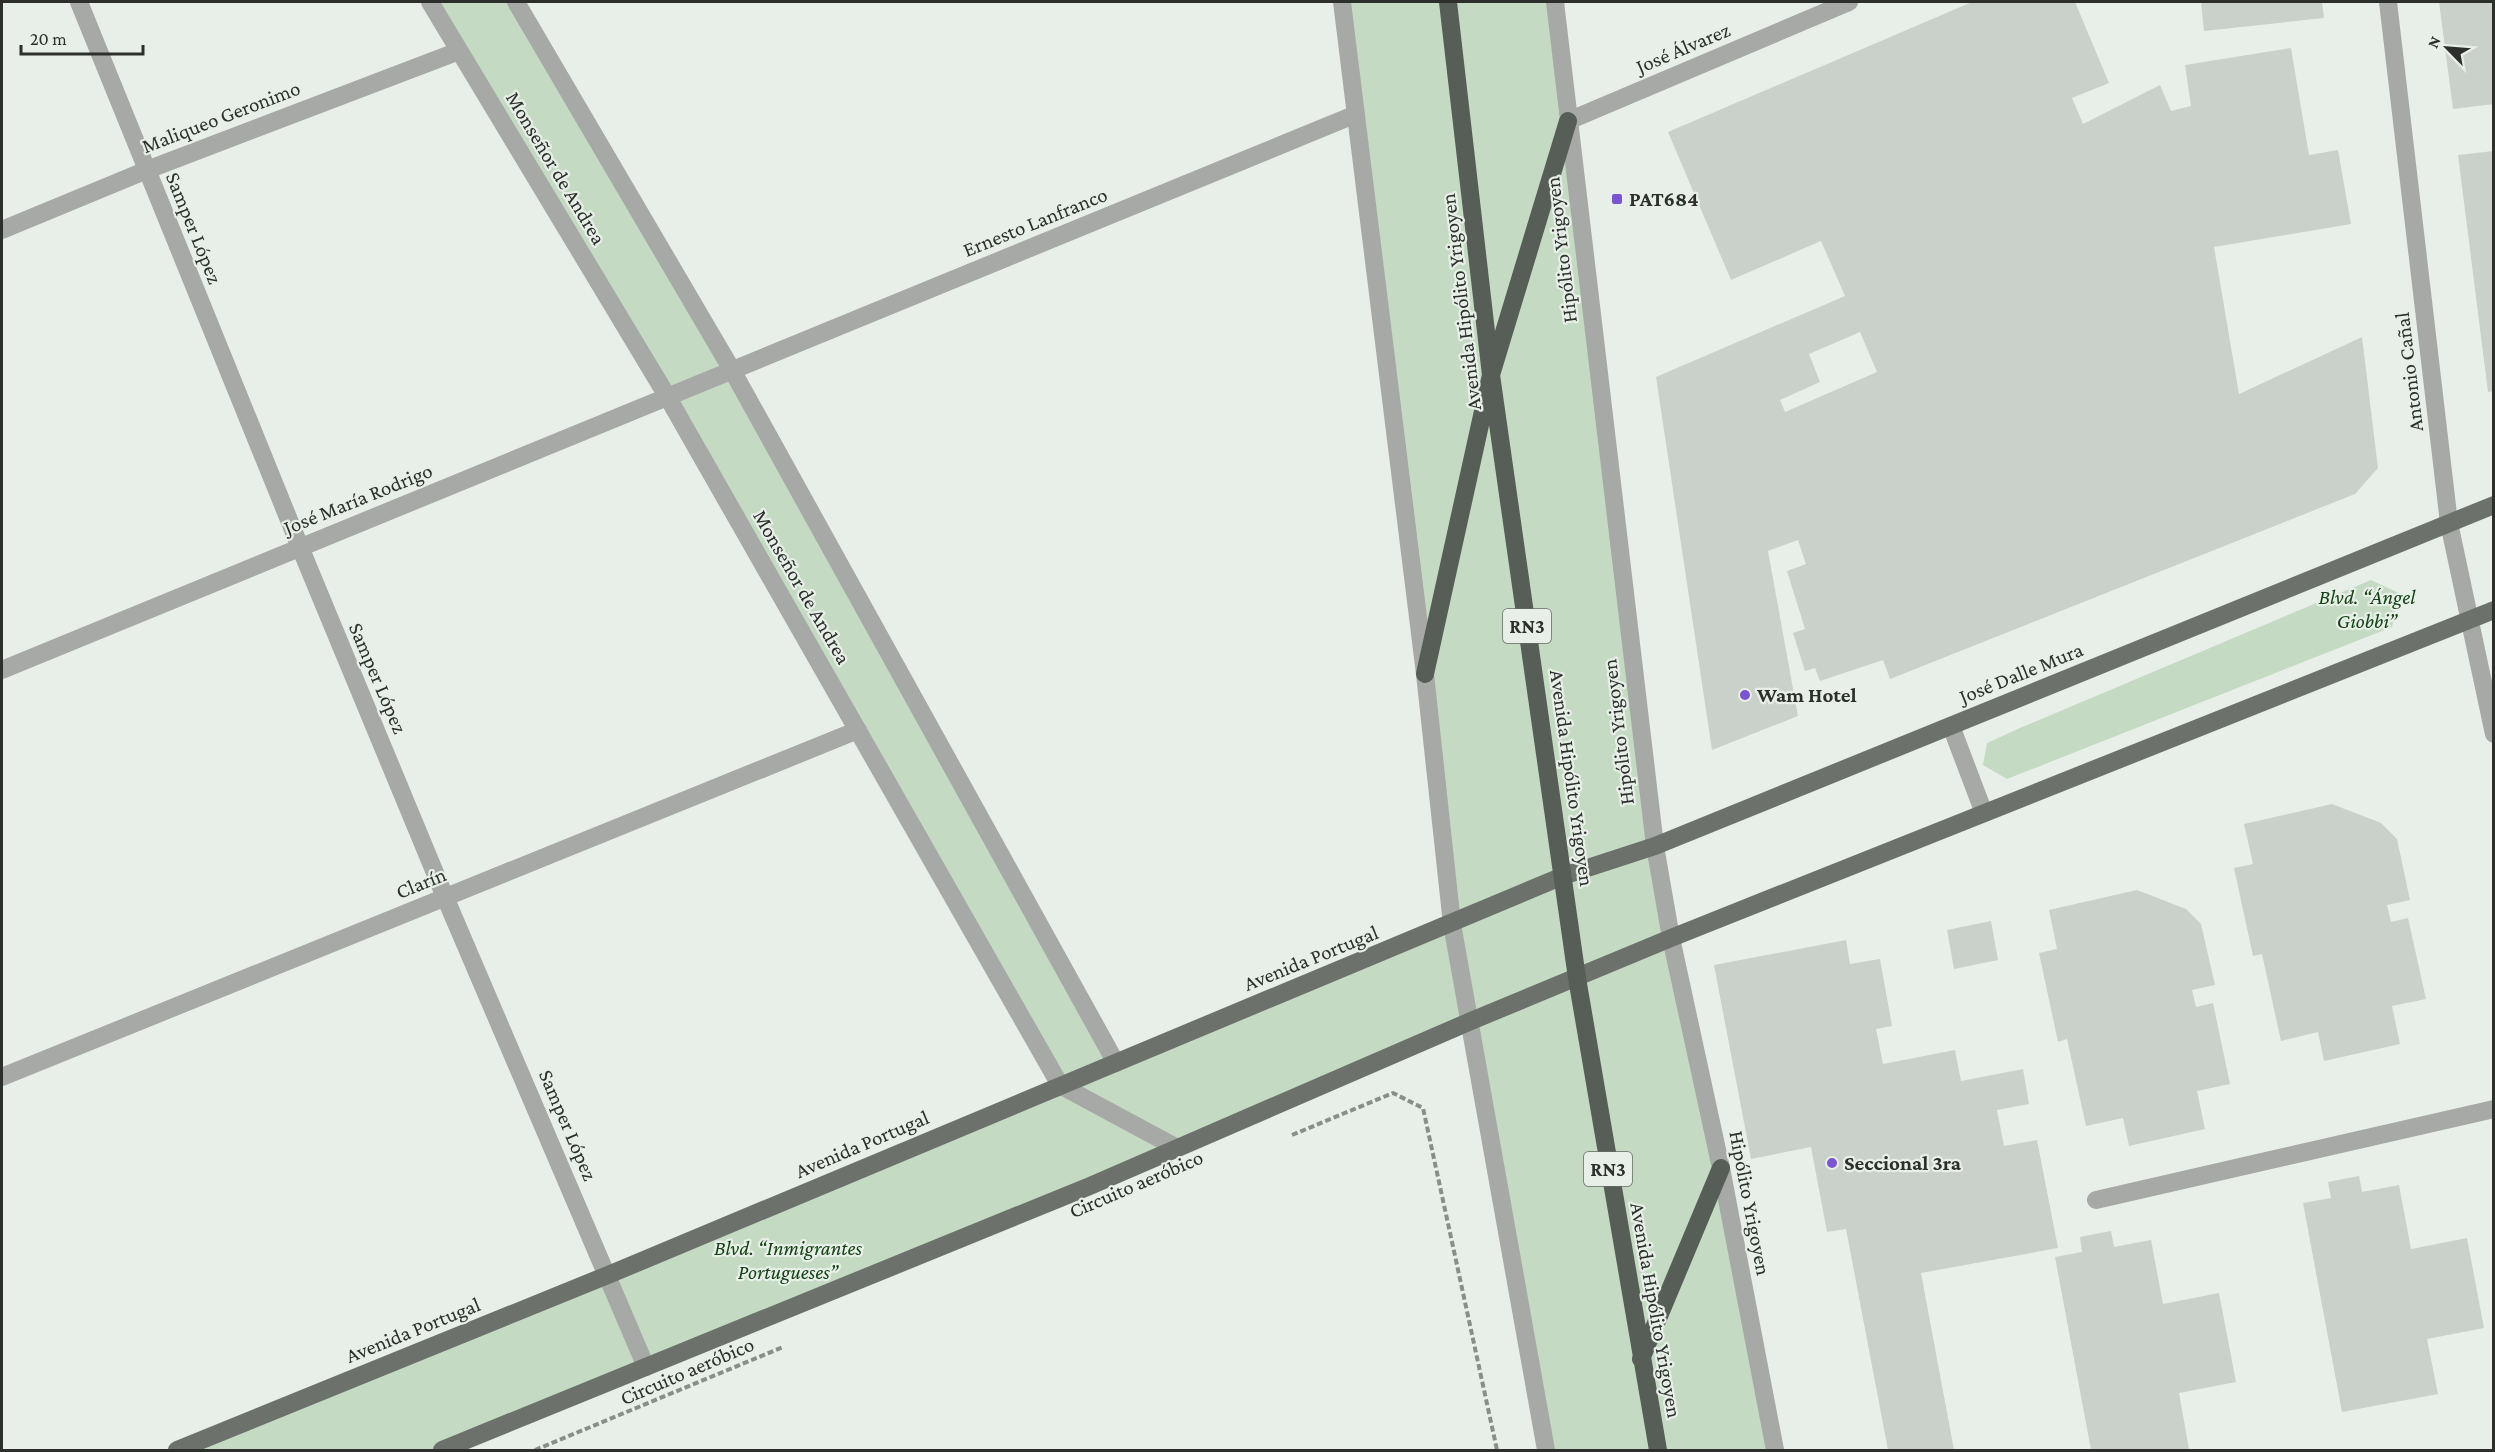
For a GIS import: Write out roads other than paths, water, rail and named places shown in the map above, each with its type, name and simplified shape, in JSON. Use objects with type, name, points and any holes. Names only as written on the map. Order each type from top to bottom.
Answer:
[{"type":"highway","name":"Avenida Hipólito Yrigoyen","points":[[1448,2],[1491,375],[1577,978],[1658,1450]]},
{"type":"highway","points":[[1425,674],[1491,375],[1568,122]]},
{"type":"highway","points":[[1641,1359],[1721,1168]]},
{"type":"main road","name":"José Dalle Mura","points":[[1563,876],[1654,846],[2493,505]]},
{"type":"main road","points":[[442,1450],[1079,1191],[1471,1021],[1671,938],[2493,610]]},
{"type":"main road","name":"Avenida Portugal","points":[[177,1450],[608,1275],[1563,876]]},
{"type":"street","name":"Samper López","points":[[79,2],[445,897],[646,1367]]},
{"type":"street","name":"Monseñor de Andrea","points":[[430,2],[667,396],[1060,1085]]},
{"type":"street","name":"Monseñor de Andrea","points":[[516,2],[732,370],[1116,1063]]},
{"type":"street","points":[[1342,2],[1354,115],[1425,674],[1452,924],[1546,1450]]},
{"type":"street","name":"Hipólito Yrigoyen","points":[[1555,2],[1654,846],[1671,938],[1721,1168],[1775,1450]]},
{"type":"street","name":"José Álvarez","points":[[1568,122],[1849,2]]},
{"type":"street","name":"Antonio Cañal","points":[[2388,2],[2449,523],[2493,734]]},
{"type":"street","name":"Maliqueo Geronimo","points":[[2,230],[147,170],[459,51]]},
{"type":"street","name":"Ernesto Lanfranco","points":[[732,370],[1354,115]]},
{"type":"street","name":"José María Rodrigo","points":[[2,670],[732,370]]},
{"type":"street","points":[[1951,726],[1984,813]]},
{"type":"street","name":"Clarín","points":[[2,1077],[858,730]]},
{"type":"street","points":[[1060,1085],[1177,1148]]},
{"type":"street","points":[[2096,1200],[2493,1108]]},
{"type":"place","name":"PAT684","points":[[1617,199]]},
{"type":"place","name":"Wam Hotel","points":[[1745,695]]},
{"type":"place","name":"Seccional 3ra","points":[[1832,1163]]},
{"type":"park label","name":"Blvd. “Ángel Giobbi”","points":[[2367,609]]},
{"type":"park label","name":"Blvd. “Inmigrantes Portugueses”","points":[[788,1260]]}]
